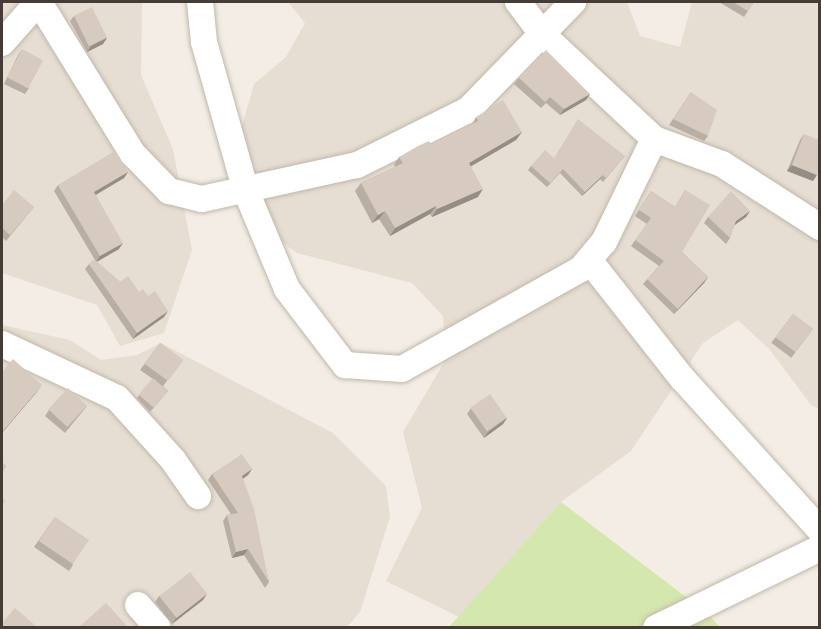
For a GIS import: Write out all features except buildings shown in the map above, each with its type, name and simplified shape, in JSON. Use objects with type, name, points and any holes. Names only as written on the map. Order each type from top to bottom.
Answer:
[{"type":"street","points":[[2,43],[39,2],[134,154],[169,191],[202,199],[357,165],[468,110],[573,2]]},
{"type":"street","points":[[200,2],[204,42],[246,191],[287,289],[345,365],[402,369],[581,269],[604,242],[654,138]]},
{"type":"street","points":[[518,2],[543,35],[654,138],[722,164],[819,227]]},
{"type":"street","points":[[589,260],[682,378],[819,530]]},
{"type":"street","points":[[2,344],[117,398],[173,460],[198,496]]},
{"type":"street","points":[[656,627],[819,548]]},
{"type":"street","points":[[138,605],[158,627]]},
{"type":"shaded area","points":[[2,2],[142,2],[141,75],[173,149],[192,250],[164,333],[120,346],[97,305],[2,273]]},
{"type":"shaded area","points":[[288,2],[627,2],[640,36],[680,47],[692,2],[819,2],[819,409],[811,405],[770,350],[738,320],[703,343],[631,451],[561,502],[459,617],[386,581],[422,508],[403,432],[446,359],[443,316],[412,283],[297,253],[263,228],[246,191],[242,126],[254,84],[286,57],[305,23]]},
{"type":"shaded area","points":[[2,325],[70,340],[101,360],[137,355],[161,343],[333,433],[386,486],[390,517],[360,612],[347,627],[2,628]]},
{"type":"green space","points":[[561,502],[703,610],[720,627],[448,628]]}]
